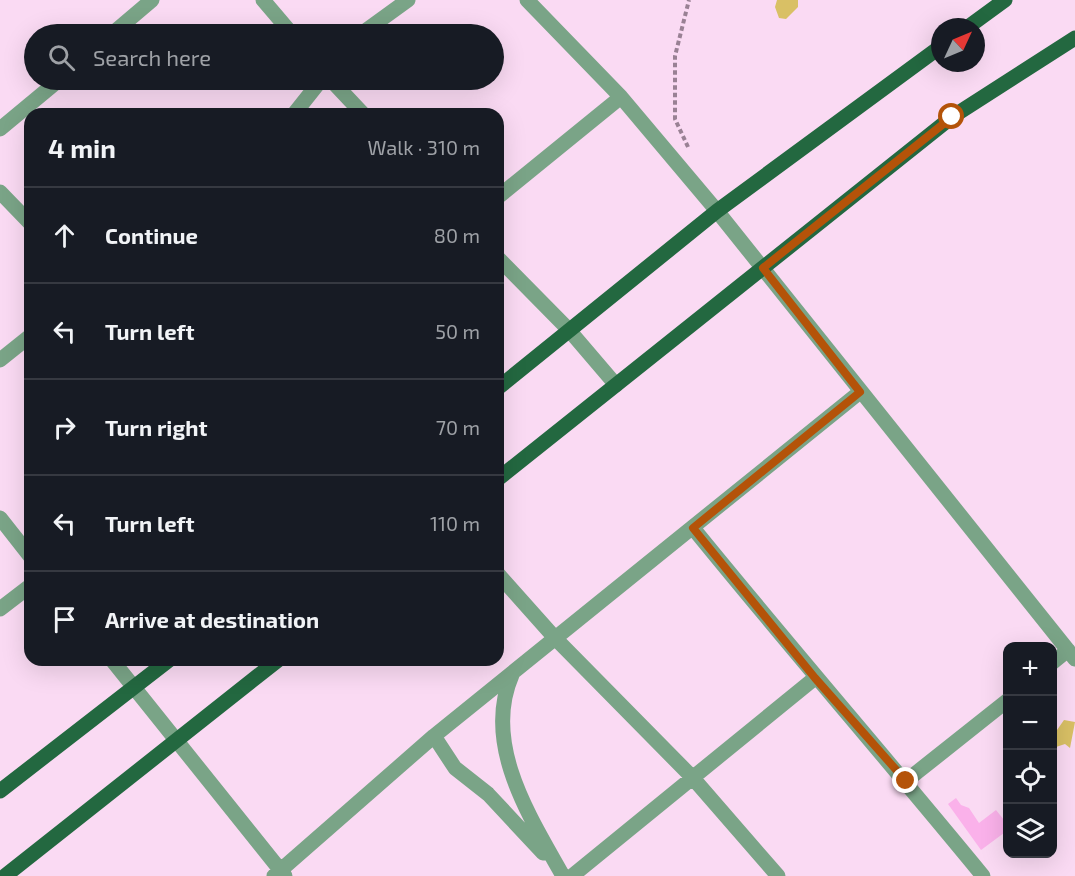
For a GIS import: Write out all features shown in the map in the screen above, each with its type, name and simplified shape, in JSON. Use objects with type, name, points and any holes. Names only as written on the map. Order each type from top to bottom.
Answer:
[{"type":"main road","points":[[980,18],[1005,0]]},
{"type":"main road","points":[[504,474],[952,117],[1075,38]]},
{"type":"main road","points":[[504,383],[717,211],[931,54]]},
{"type":"main road","points":[[0,791],[162,666]]},
{"type":"main road","points":[[5,876],[270,666]]},
{"type":"street","points":[[124,24],[152,0]]},
{"type":"street","points":[[263,0],[283,24]]},
{"type":"street","points":[[375,24],[408,0]]},
{"type":"street","points":[[527,0],[621,97],[763,268],[1071,655],[1057,661]]},
{"type":"street","points":[[25,108],[47,90]]},
{"type":"street","points":[[299,108],[313,90]]},
{"type":"street","points":[[340,90],[357,108]]},
{"type":"street","points":[[504,191],[621,97]]},
{"type":"street","points":[[0,129],[24,109]]},
{"type":"street","points":[[0,192],[24,217]]},
{"type":"street","points":[[504,264],[569,330],[616,385]]},
{"type":"street","points":[[0,360],[24,341]]},
{"type":"street","points":[[117,666],[280,874],[434,736],[860,392]]},
{"type":"street","points":[[0,518],[24,548]]},
{"type":"street","points":[[693,528],[815,678],[906,781],[983,876]]},
{"type":"street","points":[[504,581],[555,638],[692,777],[778,876]]},
{"type":"street","points":[[0,609],[24,591]]},
{"type":"street","points":[[513,672],[503,695],[501,716],[504,746],[526,811],[563,876]]},
{"type":"street","points":[[572,876],[815,678]]},
{"type":"street","points":[[906,781],[1003,704]]},
{"type":"street","points":[[434,736],[454,768],[488,794],[520,826],[563,876]]},
{"type":"street","points":[[0,869],[5,876]]},
{"type":"path","points":[[689,0],[675,56],[675,119],[689,150]]},
{"type":"shaded area","points":[[777,0],[798,0],[798,7],[786,19],[779,18],[775,7]]},
{"type":"shaded area","points":[[1064,720],[1075,722],[1070,748],[1065,744],[1057,747],[1057,730]]},
{"type":"building","points":[[956,798],[961,805],[969,808],[979,823],[996,810],[1003,819],[1003,834],[981,850],[948,804]]},
{"type":"route","points":[[906,781],[815,678],[693,528],[860,392],[763,268],[952,117]]}]
